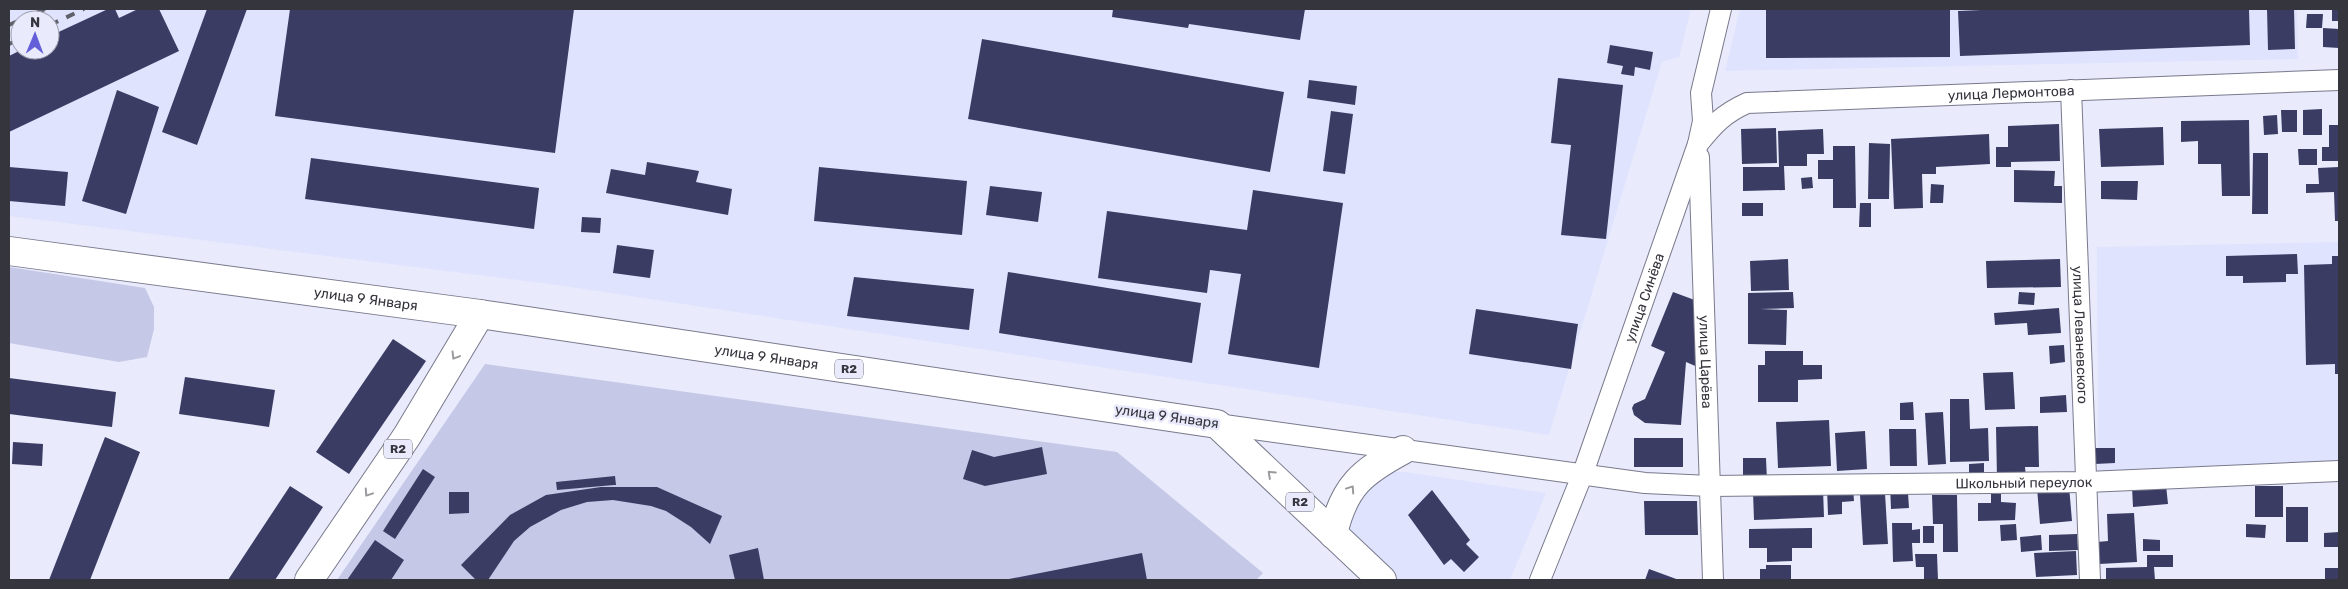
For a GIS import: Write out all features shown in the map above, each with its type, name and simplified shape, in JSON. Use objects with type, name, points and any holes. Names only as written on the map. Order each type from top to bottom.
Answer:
[{"type":"main road","name":"улица 9 Января","points":[[9,251],[480,314],[1217,424]]},
{"type":"main road","name":"R2","points":[[309,580],[407,436],[480,314]]},
{"type":"main road","name":"R2","points":[[1217,424],[1382,580]]},
{"type":"main road","points":[[1333,534],[1338,514],[1354,483],[1373,466],[1404,450]]},
{"type":"street","name":"улица Синёва","points":[[1540,580],[1583,473],[1698,144],[1703,121],[1701,93],[1721,9]]},
{"type":"street","name":"улица Лермонтова","points":[[1698,144],[1718,119],[1729,111],[1747,103],[2339,80]]},
{"type":"street","name":"улица Леваневского","points":[[2071,90],[2090,580]]},
{"type":"street","name":"улица Царёва","points":[[1698,144],[1713,580]]},
{"type":"street","name":"улица 9 Января","points":[[1217,424],[1583,473]]},
{"type":"street","name":"Школьный переулок","points":[[1583,473],[1645,483],[1710,486],[2087,482],[2339,471]]},
{"type":"shaded area","points":[[9,9],[1691,9],[1679,57],[1662,62],[1549,435],[557,285],[9,216]]},
{"type":"shaded area","points":[[1740,9],[2297,9],[2298,59],[1725,71]]},
{"type":"shaded area","points":[[2339,242],[2339,469],[2098,472],[2097,247]]},
{"type":"shaded area","points":[[9,267],[145,288],[154,307],[154,329],[147,357],[119,362],[9,343]]},
{"type":"shaded area","points":[[485,364],[1117,452],[1263,573],[1256,580],[337,580]]},
{"type":"shaded area","points":[[1384,472],[1406,472],[1546,493],[1510,580],[1396,580],[1342,530],[1344,512]]},
{"type":"building","points":[[108,9],[115,9],[119,18],[138,9],[159,9],[179,51],[9,132],[9,56],[10,60],[60,60],[60,31]]},
{"type":"building","points":[[207,9],[247,9],[197,145],[162,132]]},
{"type":"building","points":[[290,9],[574,9],[555,153],[275,116]]},
{"type":"building","points":[[1113,9],[1305,9],[1300,40],[1189,24],[1188,28],[1112,17]]},
{"type":"building","points":[[1766,9],[1950,10],[1950,57],[1766,58]]},
{"type":"building","points":[[2004,9],[2249,9],[2250,45],[1960,56],[1958,11]]},
{"type":"building","points":[[2267,9],[2294,9],[2295,49],[2268,50]]},
{"type":"building","points":[[2332,9],[2339,9],[2339,21],[2332,21]]},
{"type":"building","points":[[2307,14],[2323,14],[2322,28],[2306,28]]},
{"type":"building","points":[[2323,28],[2339,29],[2339,48],[2323,47]]},
{"type":"building","points":[[982,39],[1284,92],[1270,172],[968,119]]},
{"type":"building","points":[[1610,45],[1653,52],[1650,70],[1635,67],[1634,76],[1621,74],[1623,66],[1607,63]]},
{"type":"building","points":[[1558,78],[1623,85],[1606,239],[1561,235],[1571,145],[1551,143]]},
{"type":"building","points":[[1309,80],[1357,86],[1355,105],[1307,98]]},
{"type":"building","points":[[117,90],[159,107],[126,214],[82,201]]},
{"type":"building","points":[[2322,109],[2322,135],[2303,135],[2303,110]]},
{"type":"building","points":[[2281,110],[2297,110],[2297,132],[2282,132]]},
{"type":"building","points":[[1331,111],[1353,114],[1345,174],[1323,171]]},
{"type":"building","points":[[2277,115],[2278,134],[2264,135],[2263,116]]},
{"type":"building","points":[[2249,120],[2250,196],[2222,196],[2221,164],[2198,164],[2198,141],[2181,142],[2181,121]]},
{"type":"building","points":[[2059,124],[2060,161],[2011,162],[2011,167],[1996,167],[1996,147],[2008,147],[2008,126]]},
{"type":"building","points":[[2329,125],[2339,125],[2339,161],[2322,161],[2322,147],[2329,147]]},
{"type":"building","points":[[2163,127],[2164,165],[2101,167],[2099,129]]},
{"type":"building","points":[[1776,128],[1777,163],[1742,164],[1741,129]]},
{"type":"building","points":[[1823,129],[1824,154],[1807,154],[1807,166],[1784,166],[1785,190],[1743,191],[1743,167],[1779,167],[1778,131]]},
{"type":"building","points":[[1989,134],[1990,164],[1936,167],[1936,174],[1922,174],[1923,208],[1894,209],[1891,139]]},
{"type":"building","points":[[1869,143],[1890,144],[1889,199],[1868,199]]},
{"type":"building","points":[[1833,146],[1855,146],[1856,208],[1833,208],[1833,179],[1818,179],[1818,160],[1833,160]]},
{"type":"building","points":[[2298,149],[2317,149],[2317,165],[2299,165]]},
{"type":"building","points":[[2253,153],[2268,153],[2268,214],[2252,214]]},
{"type":"building","points":[[311,158],[539,188],[534,229],[305,199]]},
{"type":"building","points":[[647,162],[699,171],[696,182],[732,189],[728,215],[606,193],[611,169],[645,175]]},
{"type":"building","points":[[9,167],[68,172],[65,206],[9,201]]},
{"type":"building","points":[[819,167],[967,181],[962,235],[814,221]]},
{"type":"building","points":[[2339,167],[2339,221],[2335,221],[2334,192],[2306,193],[2306,184],[2319,184],[2318,168]]},
{"type":"building","points":[[2014,170],[2055,171],[2054,186],[2062,186],[2062,203],[2014,202]]},
{"type":"building","points":[[1812,177],[1813,188],[1802,189],[1801,178]]},
{"type":"building","points":[[2101,181],[2138,181],[2137,200],[2101,199]]},
{"type":"building","points":[[1931,184],[1944,185],[1943,203],[1930,203]]},
{"type":"building","points":[[990,186],[1042,192],[1038,222],[986,215]]},
{"type":"building","points":[[1253,190],[1343,203],[1319,368],[1228,354],[1241,274],[1210,270],[1207,293],[1098,278],[1107,211],[1247,230]]},
{"type":"building","points":[[1742,203],[1763,203],[1763,216],[1742,216]]},
{"type":"building","points":[[1860,203],[1871,203],[1871,227],[1859,227]]},
{"type":"building","points":[[582,217],[601,218],[600,233],[581,232]]},
{"type":"building","points":[[617,245],[654,250],[650,278],[613,273]]},
{"type":"building","points":[[2297,254],[2298,274],[2286,274],[2286,282],[2243,283],[2243,276],[2226,276],[2226,256]]},
{"type":"building","points":[[2332,256],[2339,256],[2339,374],[2335,374],[2335,364],[2306,365],[2304,265],[2332,264]]},
{"type":"building","points":[[1788,259],[1789,290],[1751,291],[1750,261]]},
{"type":"building","points":[[2060,259],[2061,287],[1987,288],[1986,261]]},
{"type":"building","points":[[1008,272],[1201,303],[1192,363],[999,333]]},
{"type":"building","points":[[854,277],[974,289],[969,330],[847,316]]},
{"type":"building","points":[[1673,292],[1700,302],[1700,368],[1686,362],[1681,425],[1645,423],[1634,415],[1632,408],[1634,404],[1645,399],[1665,352],[1651,346]]},
{"type":"building","points":[[1793,292],[1794,308],[1760,309],[1787,310],[1786,345],[1748,344],[1748,293]]},
{"type":"building","points":[[2019,292],[2035,293],[2034,305],[2018,304]]},
{"type":"building","points":[[2059,308],[2061,333],[2028,335],[2027,323],[1995,325],[1994,313]]},
{"type":"building","points":[[1476,309],[1578,324],[1571,369],[1469,354]]},
{"type":"building","points":[[393,339],[426,361],[349,474],[316,452]]},
{"type":"building","points":[[2064,345],[2065,362],[2050,364],[2049,346]]},
{"type":"building","points":[[1765,351],[1803,351],[1803,365],[1822,365],[1822,379],[1798,380],[1798,402],[1758,402],[1758,365],[1765,365]]},
{"type":"building","points":[[2013,372],[2015,409],[1985,410],[1983,373]]},
{"type":"building","points":[[185,377],[275,390],[269,427],[179,414]]},
{"type":"building","points":[[9,378],[116,392],[112,427],[9,414]]},
{"type":"building","points":[[2066,395],[2067,412],[2040,413],[2040,397]]},
{"type":"building","points":[[1950,399],[1969,399],[1970,429],[1988,428],[1989,461],[1950,462]]},
{"type":"building","points":[[1913,402],[1914,420],[1900,420],[1900,403]]},
{"type":"building","points":[[1943,412],[1946,464],[1928,465],[1925,413]]},
{"type":"building","points":[[1829,420],[1831,466],[1778,468],[1776,422]]},
{"type":"building","points":[[2038,426],[2039,467],[2025,467],[2026,478],[1997,479],[1996,427]]},
{"type":"building","points":[[1889,429],[1916,429],[1917,466],[1890,466]]},
{"type":"building","points":[[1865,431],[1867,469],[1837,471],[1835,433]]},
{"type":"building","points":[[105,437],[140,452],[90,580],[49,580]]},
{"type":"building","points":[[1634,438],[1683,438],[1683,467],[1634,467]]},
{"type":"building","points":[[13,442],[43,444],[42,466],[12,464]]},
{"type":"building","points":[[1042,447],[1047,474],[985,486],[963,479],[972,450],[994,457]]},
{"type":"building","points":[[2095,448],[2115,448],[2115,463],[2095,464]]},
{"type":"building","points":[[1743,458],[1766,458],[1767,481],[1743,482]]},
{"type":"building","points":[[1984,463],[1984,475],[1969,475],[1969,464]]},
{"type":"building","points":[[423,469],[435,477],[395,539],[383,531]]},
{"type":"building","points":[[615,476],[616,485],[557,490],[556,482]]},
{"type":"building","points":[[1890,485],[1908,493],[1909,508],[1891,509]]},
{"type":"building","points":[[2166,485],[2168,504],[2133,507],[2132,487]]},
{"type":"building","points":[[290,486],[323,507],[275,580],[228,580]]},
{"type":"building","points":[[2069,486],[2072,521],[2040,524],[2037,488]]},
{"type":"building","points":[[2255,486],[2283,486],[2283,517],[2255,517]]},
{"type":"building","points":[[601,487],[657,487],[722,516],[710,544],[691,527],[666,511],[651,506],[613,500],[587,502],[561,510],[530,527],[514,541],[488,580],[476,580],[461,565],[510,515],[546,495]]},
{"type":"building","points":[[1853,487],[1854,501],[1842,502],[1842,514],[1828,515],[1827,488]]},
{"type":"building","points":[[1823,489],[1824,517],[1754,520],[1753,492]]},
{"type":"building","points":[[1432,490],[1470,540],[1466,544],[1479,557],[1464,572],[1451,559],[1444,565],[1408,515]]},
{"type":"building","points":[[449,492],[469,492],[469,513],[449,514]]},
{"type":"building","points":[[1885,493],[1888,544],[1863,545],[1860,495]]},
{"type":"building","points":[[1991,494],[2001,494],[2001,502],[2016,503],[2015,520],[1978,521],[1978,503],[1991,503]]},
{"type":"building","points":[[1932,495],[1957,495],[1958,552],[1943,552],[1943,524],[1933,524]]},
{"type":"building","points":[[1644,501],[1697,501],[1698,535],[1645,535]]},
{"type":"building","points":[[2286,507],[2308,507],[2308,542],[2286,542]]},
{"type":"building","points":[[2134,513],[2137,562],[2099,564],[2097,542],[2108,541],[2107,514]]},
{"type":"building","points":[[1892,523],[1912,523],[1912,530],[1920,529],[1920,543],[1912,543],[1913,561],[1893,562]]},
{"type":"building","points":[[2016,524],[2017,540],[2001,541],[2000,525]]},
{"type":"building","points":[[2246,524],[2266,525],[2265,538],[2246,537]]},
{"type":"building","points":[[1923,526],[1934,526],[1934,543],[1923,543]]},
{"type":"building","points":[[1812,528],[1812,548],[1792,548],[1792,561],[1767,562],[1767,548],[1749,548],[1749,529]]},
{"type":"building","points":[[2339,532],[2339,547],[2324,547],[2324,533]]},
{"type":"building","points":[[2077,534],[2078,550],[2049,551],[2049,535]]},
{"type":"building","points":[[2041,535],[2042,550],[2021,552],[2020,537]]},
{"type":"building","points":[[2143,539],[2160,540],[2160,551],[2143,551]]},
{"type":"building","points":[[375,540],[404,560],[391,580],[347,580]]},
{"type":"building","points":[[758,548],[764,580],[735,580],[729,555]]},
{"type":"building","points":[[2076,551],[2077,575],[2036,577],[2034,553]]},
{"type":"building","points":[[1142,553],[1147,580],[1009,580],[1009,579]]},
{"type":"building","points":[[1915,554],[1937,554],[1938,580],[1924,580],[1924,567],[1916,567]]},
{"type":"building","points":[[2147,555],[2173,555],[2173,567],[2154,567],[2155,580],[2106,580],[2106,568],[2147,567]]},
{"type":"building","points":[[1766,565],[1791,565],[1791,580],[1760,580],[1760,569],[1766,569]]},
{"type":"building","points":[[2325,568],[2339,568],[2339,580],[2325,580]]},
{"type":"building","points":[[1649,569],[1679,580],[1645,580]]},
{"type":"railway","points":[[60,20],[84,9]]}]
